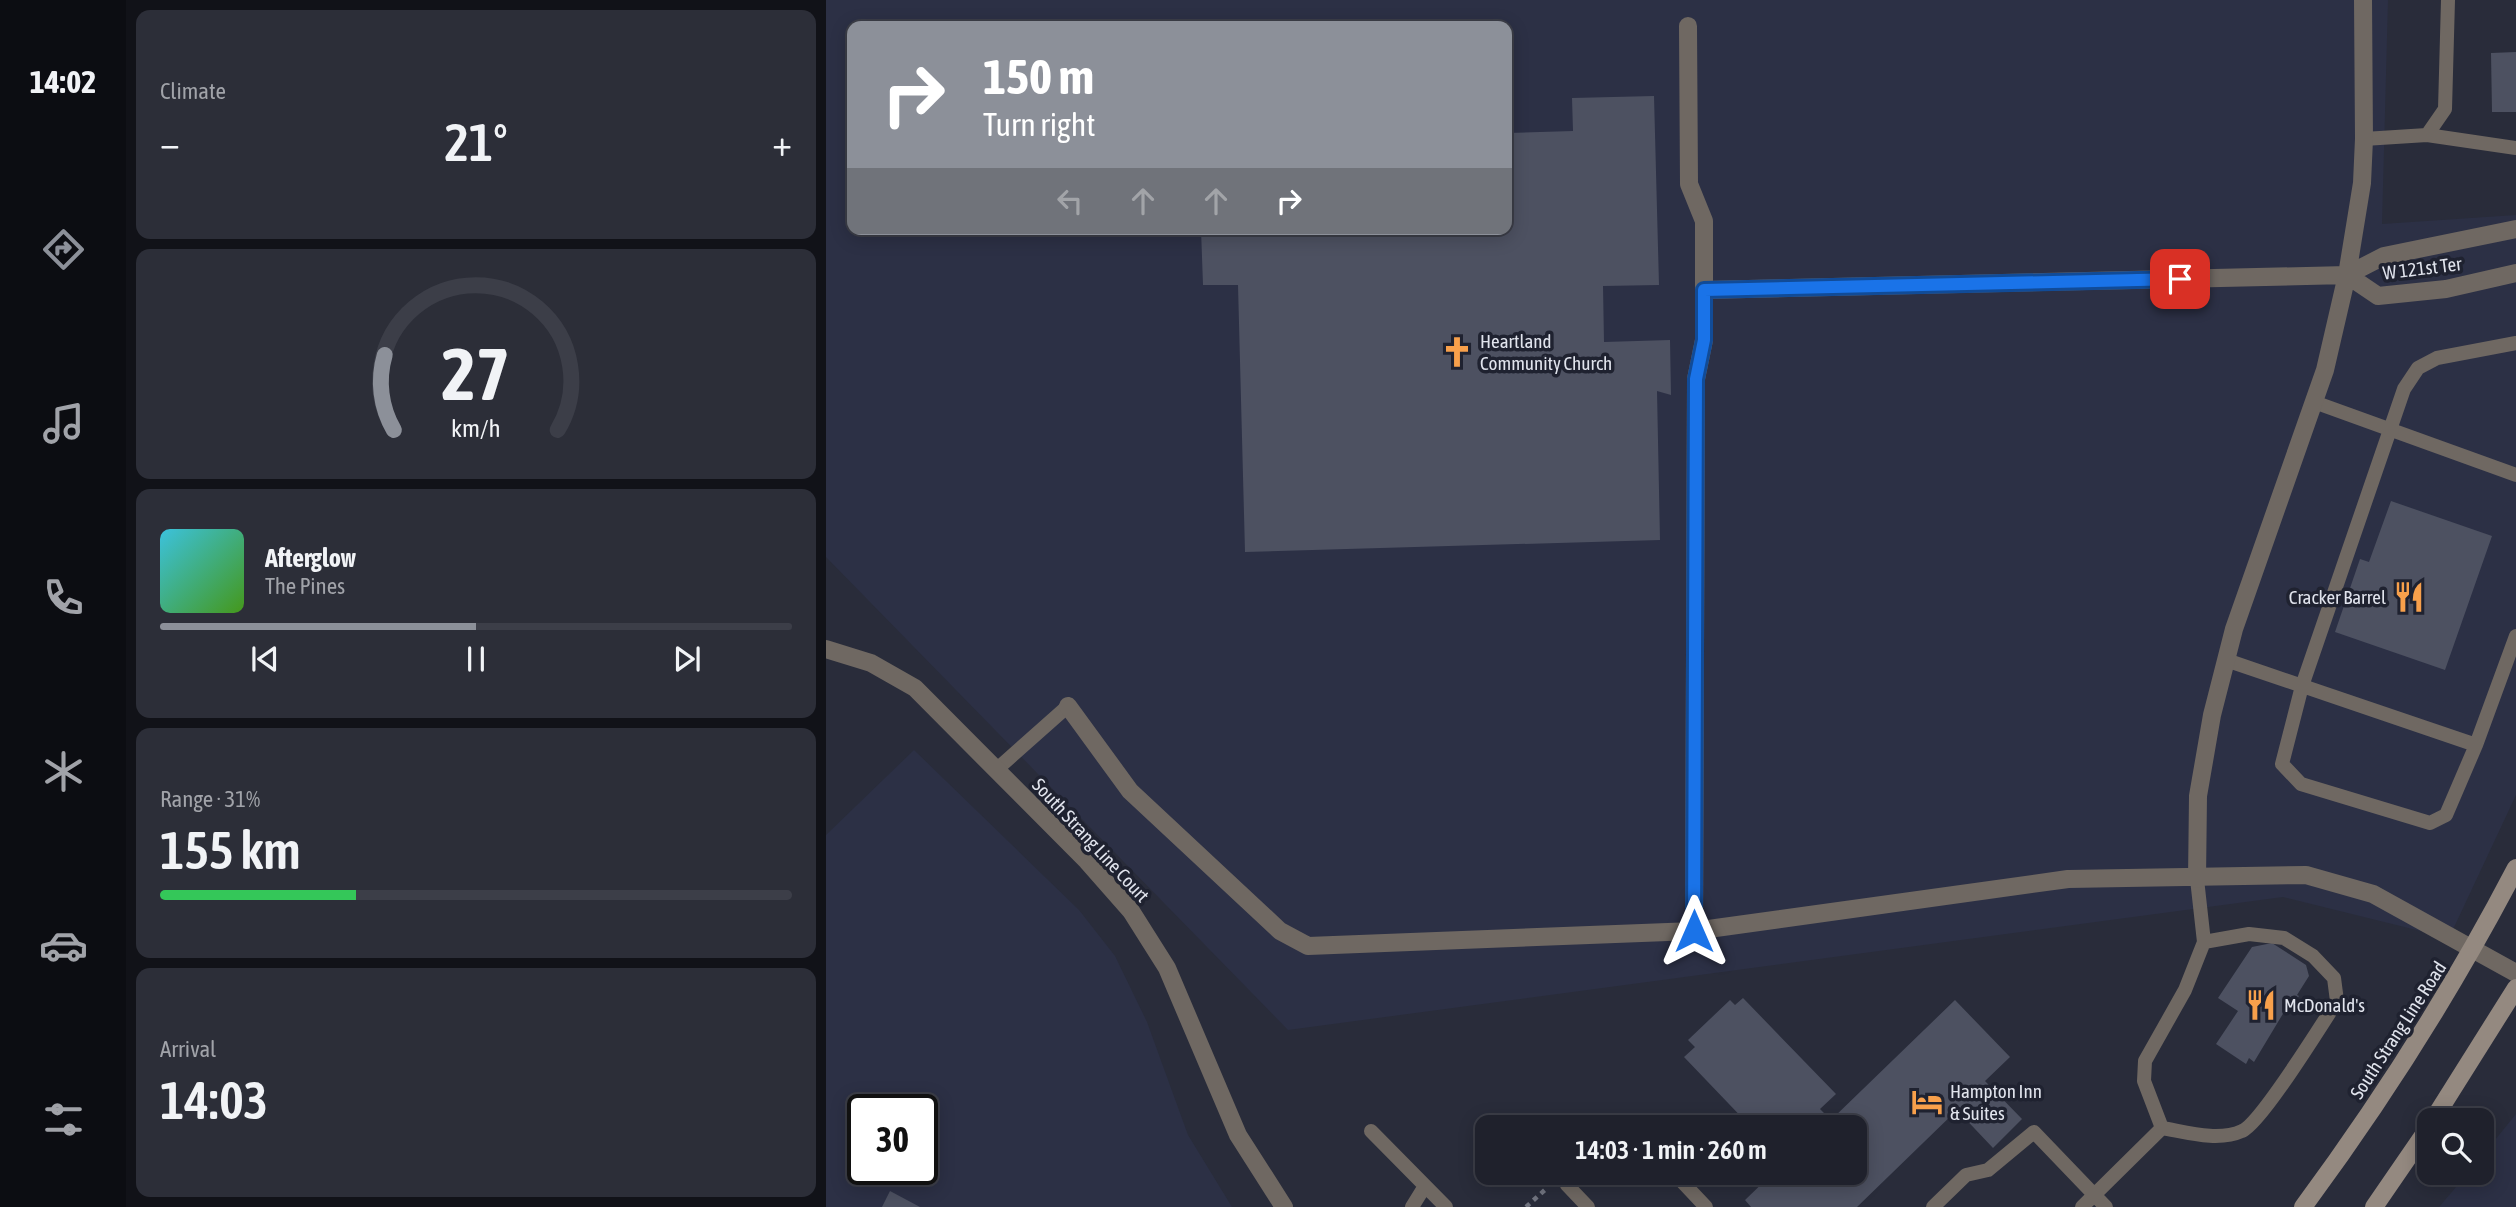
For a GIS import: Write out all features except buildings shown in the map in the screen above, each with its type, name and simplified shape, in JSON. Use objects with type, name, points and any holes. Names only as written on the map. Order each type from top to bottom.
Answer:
[{"type":"main road","name":"South Strang Line Road","points":[[2303,1207],[2421,1035],[2473,951],[2516,868]]},
{"type":"main road","points":[[2441,1108],[2516,988]]},
{"type":"main road","points":[[2374,1207],[2417,1144]]},
{"type":"street","points":[[2197,878],[2198,796],[2212,715],[2226,660],[2314,402],[2347,275],[2362,183],[2363,0]]},
{"type":"street","points":[[1688,26],[1689,184],[1704,221],[1704,340],[1696,379],[1694,931]]},
{"type":"street","name":"W 121st Ter","points":[[2516,229],[2384,256],[2347,275],[2378,296],[2446,289],[2516,273]]},
{"type":"street","points":[[1704,290],[2347,275]]},
{"type":"street","name":"South Strang Line Court","points":[[826,649],[871,663],[915,688],[1087,861],[1131,911],[1167,968],[1238,1135],[1283,1207]]},
{"type":"street","points":[[1068,706],[1130,791],[1280,931],[1308,946],[1694,931],[2068,879],[2306,875],[2373,894],[2516,973]]},
{"type":"lane","points":[[2427,135],[2445,109],[2448,0]]},
{"type":"lane","points":[[2364,139],[2427,135],[2516,148]]},
{"type":"lane","points":[[2516,343],[2437,358],[2418,368],[2404,389],[2388,429],[2302,686],[2282,764],[2301,784],[2430,823],[2446,815],[2476,745],[2516,636]]},
{"type":"lane","points":[[2314,402],[2516,475]]},
{"type":"lane","points":[[2226,660],[2476,745]]},
{"type":"lane","points":[[996,770],[1068,706]]},
{"type":"lane","points":[[2162,1128],[2144,1080],[2145,1061],[2185,990],[2204,942],[2197,878]]},
{"type":"lane","points":[[2162,1128],[2209,1136],[2243,1131],[2269,1102],[2337,1001],[2334,978],[2313,956],[2284,938],[2249,934],[2204,942]]},
{"type":"lane","points":[[2082,1207],[2162,1128]]},
{"type":"lane","points":[[1371,1131],[1446,1207]]},
{"type":"lane","points":[[1933,1207],[1966,1175],[1988,1170],[2034,1132],[2106,1207]]},
{"type":"lane","points":[[1567,1185],[1588,1207]]},
{"type":"lane","points":[[1685,1185],[1706,1207]]},
{"type":"lane","points":[[1412,1207],[1425,1186]]},
{"type":"path","points":[[1526,1207],[1538,1196]]},
{"type":"shaded area","points":[[826,0],[2388,0],[2382,224],[2516,215],[2516,795],[2449,938],[2283,897],[1288,1030],[826,557]]},
{"type":"shaded area","points":[[914,750],[1079,910],[1115,956],[1147,1022],[1188,1135],[1232,1207],[826,1207],[826,835]]},
{"type":"shaded area","points":[[2516,1114],[2516,1207],[2439,1207],[2458,1185],[2494,1185],[2494,1141]]},
{"type":"place","name":"Heartland Community Church","points":[[1457,352]]},
{"type":"place","name":"Cracker Barrel","points":[[2409,597]]},
{"type":"place","name":"McDonald's","points":[[2261,1005]]},
{"type":"place","name":"Hampton Inn & Suites","points":[[1927,1102]]},
{"type":"route","points":[[1694,931],[1696,379],[1704,340],[1704,290],[2180,279]]}]
